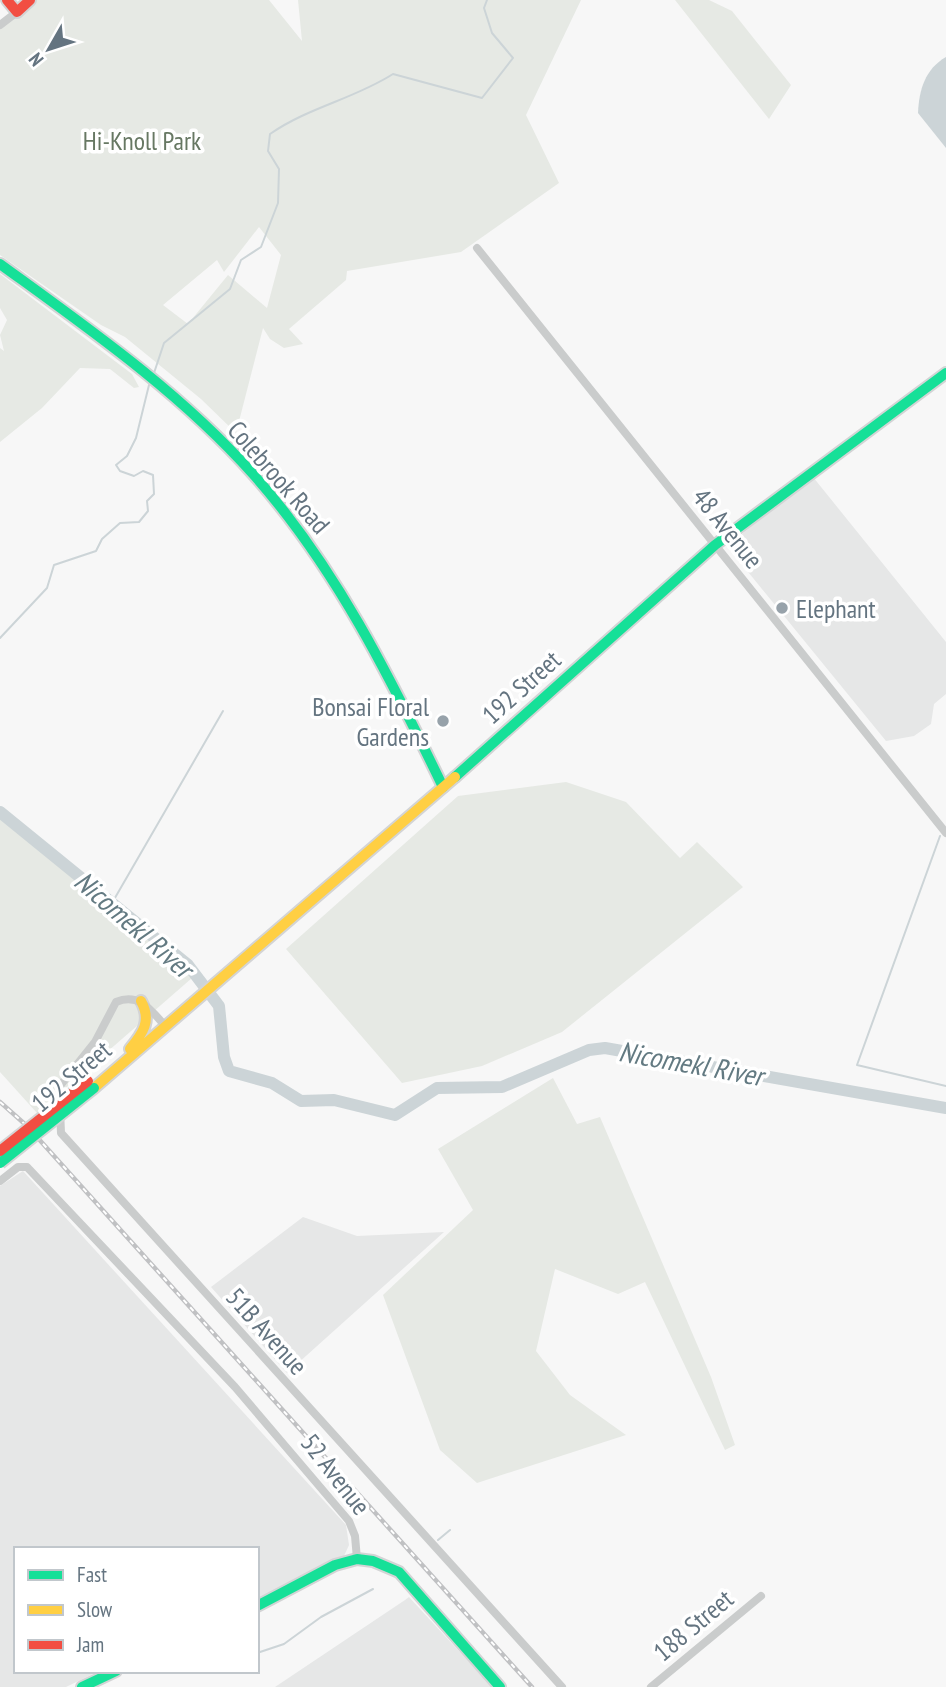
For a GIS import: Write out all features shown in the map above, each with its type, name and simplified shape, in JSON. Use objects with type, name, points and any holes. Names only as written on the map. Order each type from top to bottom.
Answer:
[{"type":"main road","points":[[7,0],[17,12],[30,0]]},
{"type":"main road","name":"Colebrook Road","points":[[0,264],[158,383],[253,474],[307,541],[369,636],[443,787]]},
{"type":"main road","name":"192 Street","points":[[0,1152],[182,1014],[715,545],[946,373]]},
{"type":"main road","points":[[108,1068],[135,1043],[148,1025],[148,1013],[141,1001]]},
{"type":"main road","name":"192 Street","points":[[0,1164],[108,1068],[138,1049]]},
{"type":"main road","points":[[259,1605],[339,1564],[357,1559]]},
{"type":"main road","name":"52 Avenue","points":[[357,1559],[399,1572],[500,1687]]},
{"type":"main road","points":[[82,1687],[112,1673]]},
{"type":"street","points":[[0,25],[17,12]]},
{"type":"street","name":"48 Avenue","points":[[477,248],[946,833]]},
{"type":"street","name":"51B Avenue","points":[[141,1001],[127,997],[110,1008],[95,1042],[62,1082],[58,1104],[61,1133],[562,1687]]},
{"type":"street","points":[[141,1001],[166,1027]]},
{"type":"street","name":"52 Avenue","points":[[0,1181],[18,1167],[27,1167],[134,1278],[235,1387],[349,1521],[355,1536],[357,1559]]},
{"type":"street","name":"188 Street","points":[[651,1687],[761,1596]]},
{"type":"shaded area","points":[[946,57],[946,148],[918,113],[920,96],[928,74]]},
{"type":"shaded area","points":[[813,477],[946,642],[946,694],[934,704],[931,724],[914,736],[886,741],[727,546]]},
{"type":"shaded area","points":[[23,1171],[346,1525],[349,1545],[344,1556],[259,1600],[259,1547],[14,1547],[14,1673],[95,1673],[66,1687],[0,1687],[0,1186]]},
{"type":"shaded area","points":[[303,1217],[357,1236],[444,1232],[287,1373],[211,1287]]},
{"type":"shaded area","points":[[409,1597],[492,1687],[275,1687],[405,1600]]},
{"type":"green space","name":"Hi-Knoll Park","points":[[34,0],[269,0],[302,41],[298,0],[581,0],[526,115],[559,183],[461,252],[347,271],[346,280],[289,329],[303,344],[284,348],[270,339],[263,328],[236,433],[201,399],[125,337],[101,325],[0,255],[0,28]],"holes":[[[259,227],[281,255],[267,308],[228,275],[188,324],[163,305],[217,260],[224,272]]]},
{"type":"green space","points":[[675,0],[709,0],[732,11],[791,85],[769,119]]},
{"type":"green space","points":[[0,274],[132,374],[139,387],[134,388],[110,369],[80,368],[42,408],[0,442],[0,348],[4,351],[0,335],[7,320],[0,308]]},
{"type":"green space","points":[[566,782],[626,802],[680,858],[697,842],[743,887],[562,1032],[482,1066],[402,1083],[286,949],[458,796]]},
{"type":"green space","points":[[0,815],[51,851],[172,950],[192,978],[37,1113],[0,1072]]},
{"type":"green space","points":[[553,1078],[577,1124],[600,1117],[711,1377],[735,1445],[725,1450],[645,1282],[618,1294],[555,1269],[536,1351],[570,1395],[626,1435],[477,1483],[440,1450],[383,1295],[473,1210],[438,1149]]},
{"type":"waterway","points":[[154,373],[164,343],[230,289],[241,260],[261,247],[278,203],[279,169],[268,151],[270,134],[300,117],[393,74],[482,98],[513,58],[492,33],[484,8],[487,0]]},
{"type":"waterway","points":[[0,638],[47,588],[54,565],[96,551],[102,539],[120,523],[139,522],[148,511],[147,501],[154,494],[153,475],[143,471],[134,476],[120,471],[116,465],[127,456],[136,438],[149,385]]},
{"type":"waterway","points":[[112,903],[223,711]]},
{"type":"waterway","name":"Nicomekl River","points":[[0,812],[188,965],[219,1006],[224,1057],[229,1071],[272,1083],[301,1101],[334,1100],[395,1115],[437,1088],[502,1087],[589,1050],[605,1048],[946,1108]]},
{"type":"waterway","points":[[940,836],[857,1065],[946,1086]]},
{"type":"waterway","points":[[438,1540],[450,1530]]},
{"type":"waterway","points":[[259,1652],[284,1644],[321,1617],[373,1589]]},
{"type":"railway","points":[[0,1102],[27,1126],[532,1687]]},
{"type":"traffic: fast","points":[[0,264],[164,388],[225,444],[283,509],[310,546],[359,624],[443,787]]},
{"type":"traffic: fast","points":[[455,777],[715,545],[946,373]]},
{"type":"traffic: fast","points":[[0,1163],[94,1088]]},
{"type":"traffic: fast","points":[[259,1605],[335,1565],[357,1559],[373,1561],[399,1572],[500,1687]]},
{"type":"traffic: fast","points":[[82,1687],[112,1673]]},
{"type":"traffic: slow","points":[[94,1088],[455,777]]},
{"type":"traffic: slow","points":[[130,1049],[139,1038],[146,1021],[141,1001]]},
{"type":"traffic: jam","points":[[7,0],[17,12],[30,0]]},
{"type":"traffic: jam","points":[[0,1151],[88,1081]]},
{"type":"place","name":"Elephant","points":[[782,608]]},
{"type":"place","name":"Bonsai Floral Gardens","points":[[443,721]]}]
